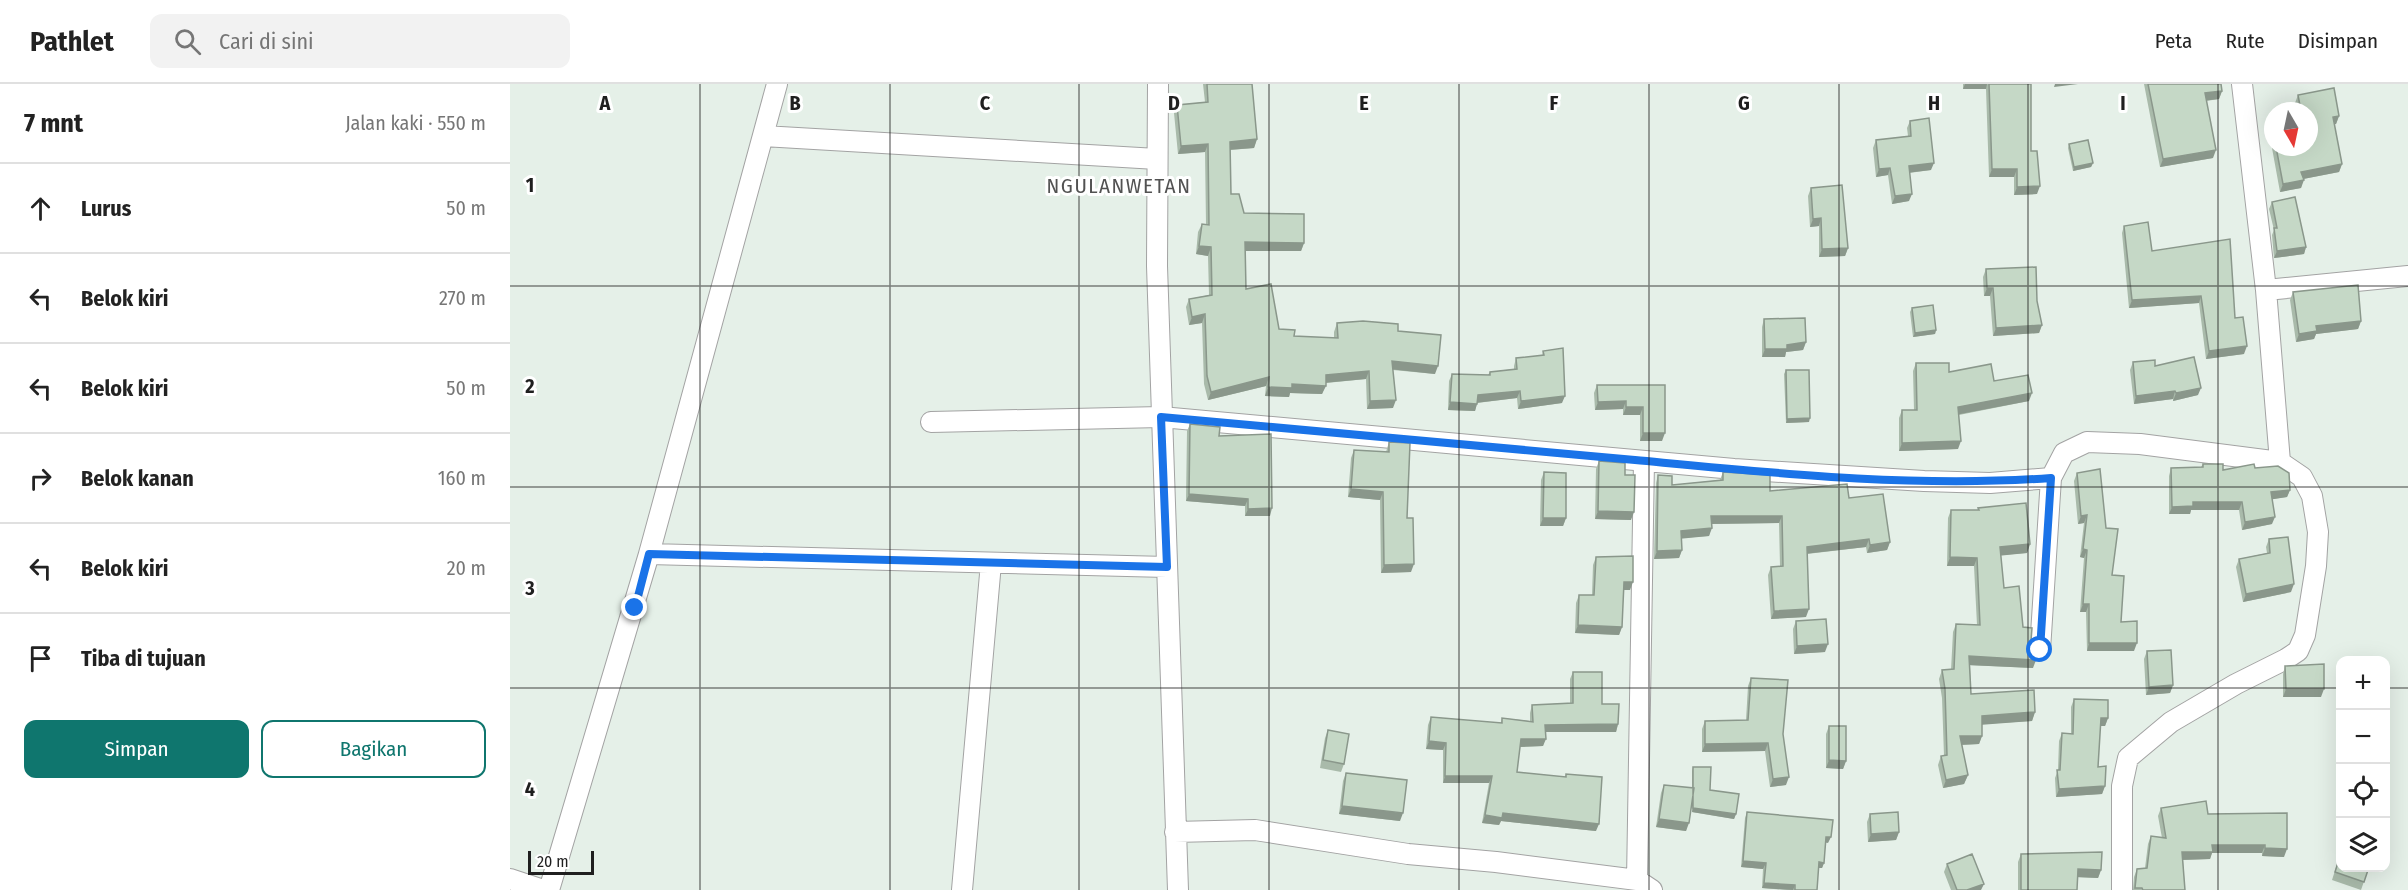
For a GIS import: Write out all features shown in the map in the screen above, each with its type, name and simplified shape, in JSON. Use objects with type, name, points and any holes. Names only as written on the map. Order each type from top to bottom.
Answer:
[{"type":"street","points":[[549,890],[649,554],[777,84]]},
{"type":"street","points":[[1158,84],[1161,417],[1178,890]]},
{"type":"street","points":[[2242,84],[2266,290],[2280,462]]},
{"type":"street","points":[[763,136],[1157,159]]},
{"type":"street","points":[[2266,290],[2408,276]]},
{"type":"street","points":[[931,422],[1161,417],[1644,461],[1924,481],[1990,483],[2051,478]]},
{"type":"street","points":[[2040,650],[2051,478],[2064,453],[2087,442],[2140,444],[2280,462],[2302,477],[2312,496],[2318,532],[2316,566],[2305,635],[2298,651],[2171,722],[2128,758],[2122,786],[2122,890]]},
{"type":"street","points":[[1175,832],[1255,830],[1408,854],[1496,862],[1644,885],[1644,461]]},
{"type":"street","points":[[649,554],[1167,567]]},
{"type":"street","points":[[962,890],[991,563]]},
{"type":"street","points":[[510,879],[543,890]]},
{"type":"building","points":[[1207,84],[1252,84],[1257,139],[1230,142],[1231,194],[1239,194],[1244,213],[1304,214],[1304,243],[1245,242],[1246,289],[1271,284],[1279,329],[1295,330],[1294,336],[1338,338],[1337,323],[1363,321],[1398,324],[1398,331],[1441,335],[1438,366],[1392,361],[1396,400],[1370,401],[1369,371],[1326,375],[1326,386],[1292,384],[1292,388],[1268,387],[1269,377],[1211,392],[1207,376],[1205,314],[1192,317],[1189,299],[1212,295],[1211,247],[1199,246],[1202,224],[1209,225],[1208,144],[1181,146],[1177,105],[1208,102]]},
{"type":"building","points":[[1989,84],[2031,84],[2031,151],[2037,151],[2040,186],[2017,187],[2017,169],[1992,169]]},
{"type":"building","points":[[2148,84],[2221,84],[2222,91],[2205,93],[2216,150],[2163,159]]},
{"type":"building","points":[[2334,88],[2339,116],[2333,117],[2342,164],[2301,172],[2304,180],[2283,184],[2278,156],[2318,156],[2318,102],[2299,102],[2298,95]]},
{"type":"building","points":[[1929,118],[1934,163],[1909,166],[1912,194],[1895,196],[1890,168],[1879,169],[1876,140],[1911,136],[1910,121]]},
{"type":"building","points":[[2088,140],[2093,163],[2074,167],[2069,144]]},
{"type":"building","points":[[1842,185],[1848,248],[1822,249],[1821,218],[1813,219],[1811,188]]},
{"type":"building","points":[[2295,197],[2306,247],[2277,251],[2274,228],[2277,228],[2272,202]]},
{"type":"building","points":[[2148,222],[2152,251],[2230,239],[2235,318],[2243,317],[2247,346],[2209,351],[2201,296],[2132,300],[2124,226]]},
{"type":"building","points":[[2036,267],[2037,301],[2042,325],[1996,328],[1993,288],[1987,288],[1986,269]]},
{"type":"building","points":[[2358,285],[2361,321],[2316,326],[2317,331],[2299,334],[2293,292]]},
{"type":"building","points":[[1933,305],[1936,330],[1915,333],[1912,308]]},
{"type":"building","points":[[1805,318],[1806,342],[1787,345],[1787,349],[1765,349],[1764,319]]},
{"type":"building","points":[[1563,348],[1565,396],[1521,401],[1520,391],[1478,395],[1477,404],[1450,402],[1452,374],[1490,375],[1490,372],[1517,369],[1516,358],[1544,355],[1543,351]]},
{"type":"building","points":[[2194,357],[2201,388],[2176,393],[2175,391],[2136,396],[2133,362],[2155,360],[2155,366]]},
{"type":"building","points":[[1916,363],[1949,363],[1949,372],[1991,364],[1994,381],[2028,375],[2032,393],[1958,407],[1961,441],[1902,443],[1902,410],[1917,410]]},
{"type":"building","points":[[1786,370],[1809,370],[1810,418],[1787,419]]},
{"type":"building","points":[[1597,385],[1665,385],[1665,433],[1643,433],[1643,407],[1626,407],[1626,401],[1598,402]]},
{"type":"building","points":[[1190,424],[1220,427],[1219,436],[1271,434],[1272,508],[1248,509],[1248,499],[1189,494]]},
{"type":"building","points":[[1389,442],[1410,443],[1407,518],[1413,518],[1414,564],[1384,565],[1383,492],[1351,489],[1354,450],[1389,452]]},
{"type":"building","points":[[1599,461],[1625,463],[1625,475],[1635,475],[1634,512],[1598,511]]},
{"type":"building","points":[[2203,464],[2223,464],[2223,470],[2254,464],[2255,468],[2278,466],[2289,473],[2290,490],[2271,492],[2275,517],[2245,522],[2242,502],[2193,502],[2193,506],[2172,507],[2171,468],[2203,467]]},
{"type":"building","points":[[2100,469],[2106,528],[2118,529],[2112,575],[2124,576],[2121,622],[2137,621],[2137,643],[2089,643],[2089,604],[2083,604],[2087,550],[2083,549],[2087,515],[2081,516],[2077,473]]},
{"type":"building","points":[[1544,472],[1566,473],[1566,518],[1543,518]]},
{"type":"building","points":[[1723,472],[1770,475],[1770,491],[1847,484],[1849,498],[1883,494],[1890,542],[1870,545],[1869,539],[1807,547],[1809,609],[1774,611],[1771,567],[1783,566],[1782,516],[1711,516],[1712,528],[1681,531],[1682,550],[1657,551],[1658,475],[1672,476],[1672,485],[1723,480]]},
{"type":"building","points":[[2026,503],[2030,544],[2000,547],[2004,588],[2019,586],[2023,627],[2032,628],[2031,641],[2036,651],[2036,660],[1969,656],[1971,694],[2034,690],[2035,712],[1982,716],[1982,736],[1960,736],[1968,775],[1946,780],[1941,756],[1947,755],[1945,689],[1942,670],[1954,669],[1956,624],[1980,625],[1977,558],[1950,557],[1951,510],[1979,510],[1978,508]]},
{"type":"building","points":[[2288,537],[2294,584],[2246,594],[2239,559],[2270,553],[2269,539]]},
{"type":"building","points":[[1633,556],[1633,582],[1624,582],[1622,627],[1578,625],[1579,595],[1594,595],[1596,557]]},
{"type":"building","points":[[1826,619],[1828,644],[1797,646],[1796,621]]},
{"type":"building","points":[[2171,650],[2173,685],[2149,687],[2147,651]]},
{"type":"building","points":[[2324,664],[2324,689],[2286,689],[2285,666]]},
{"type":"building","points":[[1573,672],[1602,672],[1602,704],[1619,704],[1618,724],[1545,725],[1546,739],[1521,739],[1517,772],[1566,777],[1566,774],[1602,777],[1599,824],[1503,813],[1502,818],[1485,815],[1492,776],[1445,776],[1446,743],[1429,741],[1431,717],[1502,723],[1502,718],[1533,722],[1532,705],[1573,703]]},
{"type":"building","points":[[1751,678],[1788,680],[1783,734],[1789,777],[1773,779],[1768,743],[1705,744],[1705,721],[1748,720]]},
{"type":"building","points":[[2074,699],[2108,700],[2108,718],[2101,718],[2098,767],[2106,766],[2105,786],[2059,789],[2057,770],[2060,770],[2062,733],[2073,734]]},
{"type":"building","points":[[1829,726],[1846,726],[1846,761],[1829,760]]},
{"type":"building","points":[[1328,730],[1349,734],[1344,764],[1323,760]]},
{"type":"building","points":[[1693,767],[1711,767],[1710,790],[1739,794],[1736,814],[1693,808]]},
{"type":"building","points":[[1346,773],[1407,780],[1403,813],[1342,806]]},
{"type":"building","points":[[1664,785],[1694,788],[1689,823],[1659,819]]},
{"type":"building","points":[[2206,801],[2208,814],[2287,813],[2287,849],[2265,848],[2265,845],[2212,845],[2213,852],[2182,852],[2185,890],[2135,888],[2137,869],[2147,868],[2151,836],[2166,838],[2161,808]]},
{"type":"building","points":[[1747,812],[1833,820],[1831,837],[1826,837],[1824,863],[1819,862],[1817,890],[1795,890],[1795,885],[1764,883],[1766,863],[1743,861]]},
{"type":"building","points":[[1898,812],[1899,832],[1871,834],[1870,814]]},
{"type":"building","points":[[2102,852],[2101,870],[2078,869],[2077,890],[2021,890],[2021,854]]},
{"type":"building","points":[[1972,854],[1984,884],[1967,890],[1957,890],[1947,864]]},
{"type":"building","points":[[2336,869],[2336,872],[2367,872],[2364,882],[2335,872]]},
{"type":"district","name":"NGULANWETAN","points":[[1119,186]]},
{"type":"route","points":[[635,608],[649,554],[1167,567],[1161,417],[1734,470],[1990,483],[2051,478],[2040,650]]}]
